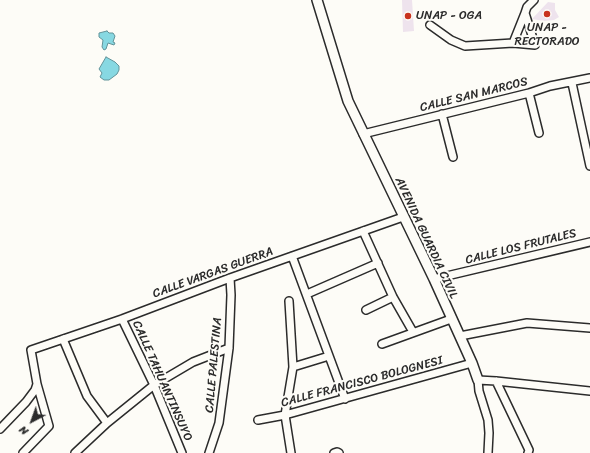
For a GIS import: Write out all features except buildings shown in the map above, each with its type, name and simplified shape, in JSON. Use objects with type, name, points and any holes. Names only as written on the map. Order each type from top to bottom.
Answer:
[{"type":"main road","name":"AVENIDA GUARDIA CIVIL","points":[[317,0],[348,101],[362,134],[434,279],[472,363],[478,380]]},
{"type":"street","points":[[513,43],[527,7],[534,0]]},
{"type":"street","points":[[430,25],[451,40],[465,46],[513,43],[535,45],[525,13]]},
{"type":"street","name":"CALLE SAN MARCOS","points":[[362,134],[529,93],[550,86],[590,78]]},
{"type":"street","points":[[572,82],[589,163]]},
{"type":"street","points":[[529,93],[540,133]]},
{"type":"street","points":[[442,114],[453,157]]},
{"type":"street","name":"CALLE VARGAS GUERRA","points":[[37,384],[31,350],[122,319],[402,216]]},
{"type":"street","points":[[363,231],[393,297],[413,332]]},
{"type":"street","name":"CALLE LOS FRUTALES","points":[[434,279],[590,242]]},
{"type":"street","points":[[292,256],[344,399]]},
{"type":"street","points":[[307,294],[378,263]]},
{"type":"street","name":"CALLE PALESTINA","points":[[209,453],[219,423],[229,348],[231,295],[230,278]]},
{"type":"street","points":[[366,310],[393,297]]},
{"type":"street","points":[[289,301],[293,368],[285,415],[291,453]]},
{"type":"street","name":"CALLE TAHUANTINSUYO","points":[[122,319],[154,385],[182,453]]},
{"type":"street","points":[[382,344],[451,319]]},
{"type":"street","points":[[460,336],[527,323],[590,328]]},
{"type":"street","points":[[63,339],[87,396],[107,423]]},
{"type":"street","points":[[75,453],[107,423],[154,385],[193,362],[229,348]]},
{"type":"street","points":[[293,368],[329,356]]},
{"type":"street","name":"CALLE FRANCISCO BOLOGNESI","points":[[258,420],[285,415],[472,363]]},
{"type":"street","points":[[488,453],[490,433],[488,420],[479,391],[478,380],[590,391]]},
{"type":"street","points":[[496,381],[529,450],[528,453]]},
{"type":"street","points":[[25,452],[49,426],[37,384]]},
{"type":"street","points":[[0,429],[36,390],[37,384]]},
{"type":"street","points":[[334,453],[339,453]]},
{"type":"shaded area","name":"UNAP - OGA","points":[[402,0],[412,0],[414,31],[403,32]]},
{"type":"shaded area","name":"UNAP - RECTORADO","points":[[548,2],[555,3],[555,10],[559,17],[554,20],[544,21],[532,19]]},
{"type":"water","points":[[107,31],[109,33],[113,33],[115,36],[113,42],[115,43],[114,45],[108,43],[106,49],[104,50],[102,47],[103,40],[99,37],[99,33]]},
{"type":"water","points":[[106,57],[119,66],[117,74],[109,80],[104,80],[100,77],[102,73],[99,69]]},
{"type":"place","name":"UNAP - RECTORADO","points":[[547,14]]},
{"type":"place","name":"UNAP - OGA","points":[[408,16]]}]
